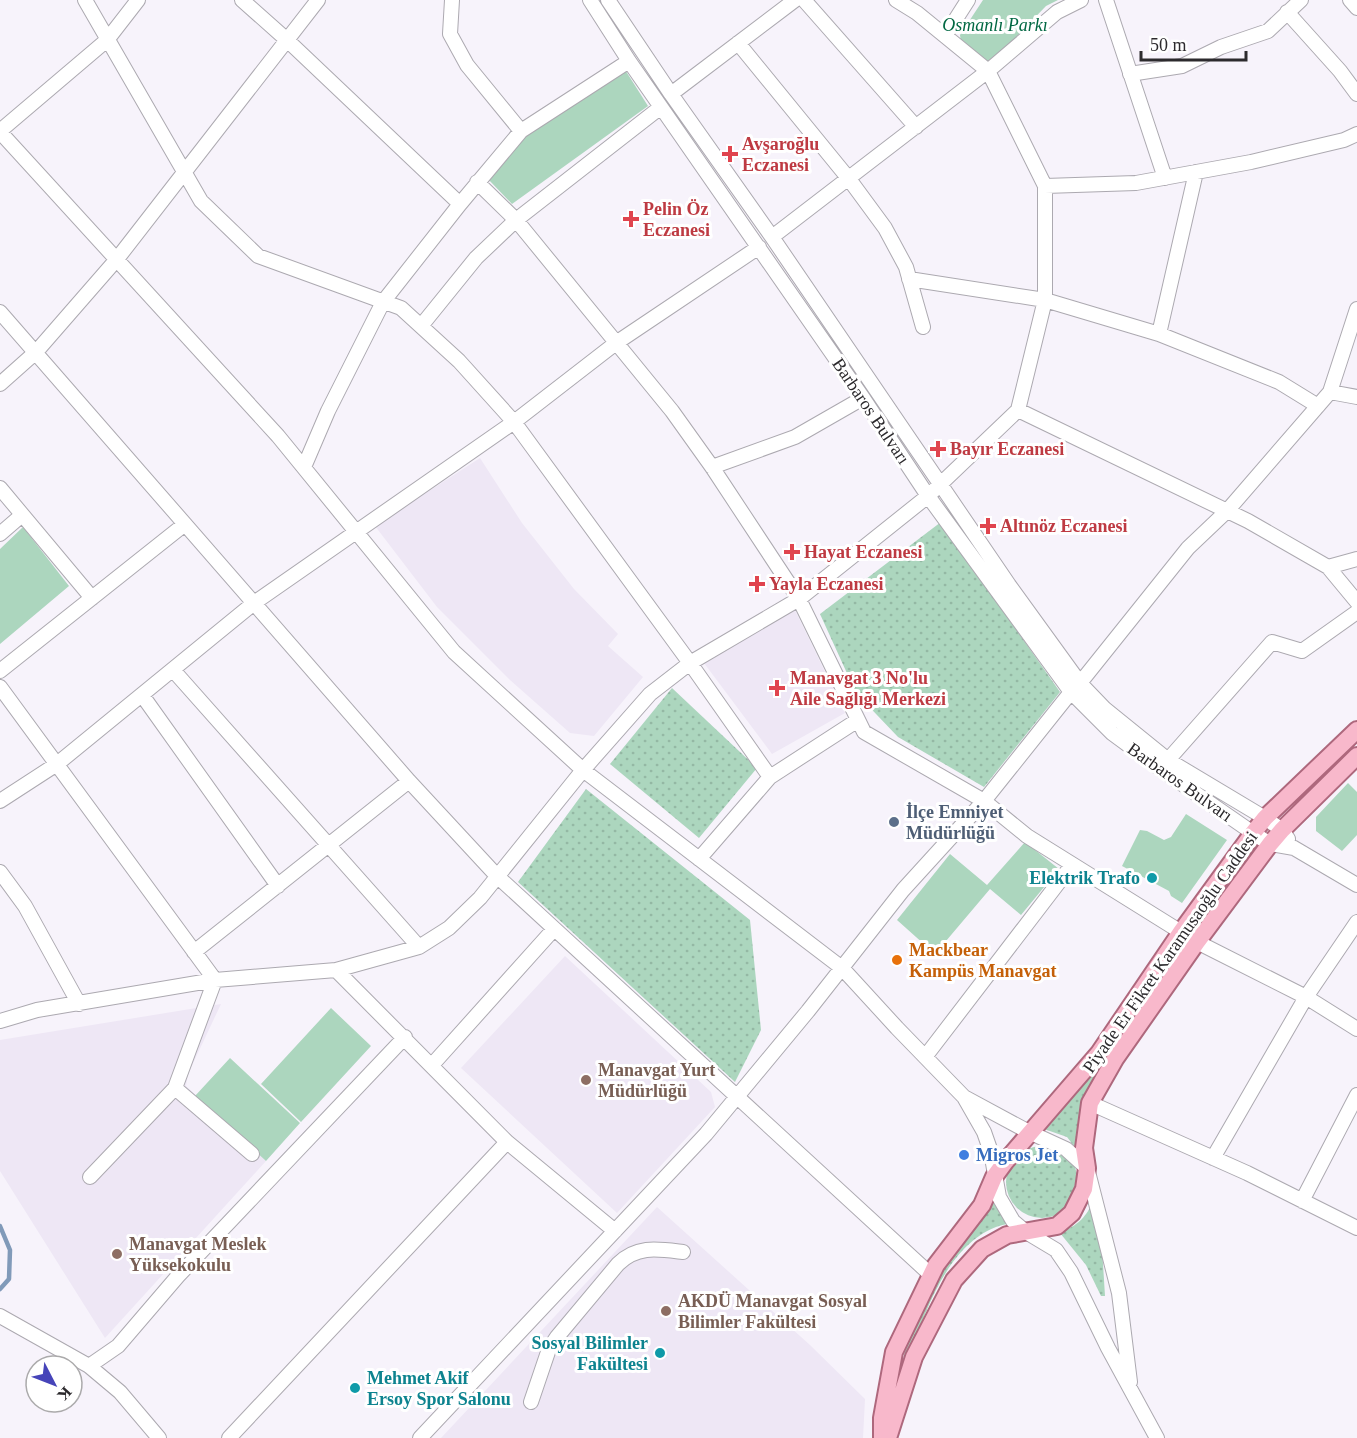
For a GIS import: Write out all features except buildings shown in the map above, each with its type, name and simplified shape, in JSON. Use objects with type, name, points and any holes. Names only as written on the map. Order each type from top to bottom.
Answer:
[{"type":"main road","name":"Piyade Er Fikret Karamusaoğlu Caddesi","points":[[882,1438],[882,1418],[894,1352],[936,1265],[982,1205],[994,1177],[1029,1132],[1099,1053],[1181,932],[1265,818],[1357,730]]},
{"type":"main road","name":"Piyade Er Fikret Karamusaoğlu Caddesi","points":[[888,1438],[914,1357],[954,1280],[982,1249],[1006,1235],[1057,1226],[1072,1213],[1084,1189],[1087,1168],[1084,1148],[1090,1103],[1115,1059],[1197,942],[1270,844],[1357,756]]},
{"type":"street","points":[[85,0],[201,201],[258,256],[401,308],[459,361],[514,422],[770,777]]},
{"type":"street","points":[[138,0],[107,40],[0,131],[278,436],[454,652],[583,770],[842,968],[964,1097],[988,1142],[999,1197],[1013,1221],[1026,1232],[1056,1250],[1071,1272],[1156,1438]]},
{"type":"street","points":[[242,0],[459,204]]},
{"type":"street","points":[[0,384],[36,352],[117,259],[318,0]]},
{"type":"street","points":[[452,0],[450,34],[467,65],[521,131]]},
{"type":"street","name":"Barbaros Bulvarı","points":[[590,0],[629,61],[863,398],[928,496],[1112,733],[1270,844],[1294,848]]},
{"type":"street","name":"Barbaros Bulvarı","points":[[608,0],[1009,585],[1075,688],[1168,760],[1282,830],[1294,848]]},
{"type":"street","points":[[671,94],[795,0]]},
{"type":"street","points":[[804,0],[916,127]]},
{"type":"street","points":[[0,1021],[38,1010],[215,980],[336,970],[419,947],[449,928],[480,898],[583,770],[650,694],[690,663],[799,599],[941,485],[1018,410],[1045,300],[1045,186],[988,71],[917,13],[896,0]]},
{"type":"street","points":[[945,36],[968,0]]},
{"type":"street","points":[[772,237],[988,71],[1057,12],[1081,0]]},
{"type":"street","points":[[1106,0],[1165,178]]},
{"type":"street","points":[[1130,74],[1182,66],[1221,47],[1268,31],[1301,0]]},
{"type":"street","points":[[1350,0],[1357,8]]},
{"type":"street","points":[[1287,12],[1340,71],[1357,94]]},
{"type":"street","points":[[738,44],[849,179],[885,228],[906,267],[922,327]]},
{"type":"street","points":[[304,467],[328,411],[383,302],[459,204],[521,131],[629,61]]},
{"type":"street","points":[[421,326],[476,258],[516,220],[661,107]]},
{"type":"street","points":[[1045,186],[1136,183],[1251,162],[1344,140],[1357,134]]},
{"type":"street","points":[[1159,334],[1196,172]]},
{"type":"street","points":[[477,182],[516,220],[672,411],[712,467],[799,599],[864,732],[984,801],[1027,837],[1181,932]]},
{"type":"street","points":[[0,801],[57,764],[254,603],[514,422],[616,343],[759,247]]},
{"type":"street","points":[[909,279],[1045,300],[1159,334],[1279,382],[1318,406]]},
{"type":"street","points":[[420,1438],[706,1134],[808,1011],[903,890],[984,801],[1188,548],[1227,511],[1330,392],[1354,332],[1357,309]]},
{"type":"street","points":[[0,312],[409,781],[497,876],[931,1275]]},
{"type":"street","points":[[1330,392],[1357,397]]},
{"type":"street","points":[[712,467],[795,437],[863,398]]},
{"type":"street","points":[[1018,410],[1227,511],[1328,567],[1357,602]]},
{"type":"street","points":[[0,488],[92,598]]},
{"type":"street","points":[[0,534],[22,515]]},
{"type":"street","points":[[0,671],[185,524]]},
{"type":"street","points":[[1328,567],[1357,559]]},
{"type":"street","points":[[1168,760],[1272,642],[1302,651],[1357,612]]},
{"type":"street","points":[[172,670],[419,947]]},
{"type":"street","points":[[0,687],[215,980]]},
{"type":"street","points":[[142,695],[278,886]]},
{"type":"street","points":[[699,860],[770,777],[858,720]]},
{"type":"street","points":[[194,952],[409,781]]},
{"type":"street","points":[[1294,848],[1357,885]]},
{"type":"street","points":[[925,1057],[1072,865]]},
{"type":"street","points":[[0,872],[25,906],[79,1004]]},
{"type":"street","points":[[1213,1158],[1306,997],[1357,922]]},
{"type":"street","points":[[432,1065],[554,929]]},
{"type":"street","points":[[1197,942],[1306,997],[1357,1029]]},
{"type":"street","points":[[336,970],[507,1142],[615,1231]]},
{"type":"street","points":[[90,1177],[175,1088],[215,980]]},
{"type":"street","points":[[89,1366],[118,1346],[178,1276],[405,1037]]},
{"type":"street","points":[[175,1088],[252,1154]]},
{"type":"street","points":[[1302,1201],[1357,1095]]},
{"type":"street","points":[[964,1097],[1066,1149],[1087,1168],[1119,1293],[1131,1390]]},
{"type":"street","points":[[1090,1103],[1213,1158],[1357,1228]]},
{"type":"street","points":[[229,1438],[507,1142]]},
{"type":"street","points":[[531,1402],[553,1343],[618,1264],[629,1254],[642,1249],[683,1252]]},
{"type":"street","points":[[0,1317],[89,1366],[120,1392],[159,1438]]},
{"type":"shaded area","points":[[480,458],[522,523],[574,589],[618,634],[608,646],[643,677],[594,736],[570,733],[510,680],[437,607],[375,526]]},
{"type":"shaded area","name":"Manavgat 3 No'lu Aile Sağlığı Merkezi","points":[[794,608],[845,713],[772,754],[704,663]]},
{"type":"shaded area","name":"Manavgat Yurt Müdürlüğü","points":[[565,956],[711,1092],[715,1107],[617,1213],[461,1068]]},
{"type":"shaded area","name":"Manavgat Meslek Yüksekokulu","points":[[221,1004],[188,1074],[186,1086],[266,1161],[105,1338],[0,1171],[0,1040]]},
{"type":"shaded area","name":"AKDÜ Manavgat Sosyal Bilimler Fakültesi","points":[[657,1207],[810,1345],[865,1399],[863,1438],[441,1438]]},
{"type":"green space","name":"Osmanlı Parkı","points":[[983,0],[1058,0],[1046,6],[994,60],[987,61],[961,42],[960,35]]},
{"type":"green space","points":[[622,65],[648,106],[512,204],[488,179],[521,131]]},
{"type":"green space","points":[[941,522],[1060,692],[984,787],[898,737],[856,693],[820,614]]},
{"type":"green space","points":[[23,527],[69,586],[0,644],[0,549]]},
{"type":"green space","points":[[672,688],[757,768],[699,838],[610,764]]},
{"type":"green space","points":[[1348,783],[1357,792],[1357,835],[1342,851],[1316,831],[1316,817]]},
{"type":"green space","points":[[586,789],[750,920],[761,1030],[735,1082],[518,882]]},
{"type":"green space","points":[[1186,814],[1227,840],[1182,903],[1171,896],[1169,891],[1122,866],[1140,830],[1164,840],[1171,837]]},
{"type":"green space","points":[[1025,842],[1059,869],[1021,915],[990,889],[935,954],[897,920],[950,854],[987,885]]},
{"type":"green space","points":[[1254,842],[1256,847],[1094,1076],[1080,1110],[1077,1150],[1067,1137],[1044,1129]]},
{"type":"green space","points":[[331,1008],[371,1046],[301,1122],[261,1084]]},
{"type":"green space","points":[[230,1058],[300,1123],[266,1161],[195,1096]]},
{"type":"green space","points":[[1042,1146],[1056,1149],[1068,1156],[1075,1168],[1078,1182],[1075,1196],[1068,1208],[1056,1215],[1042,1218],[1028,1215],[1016,1208],[1009,1196],[1006,1182],[1009,1168],[1016,1156],[1028,1149]]},
{"type":"green space","points":[[993,1197],[1012,1223],[991,1229],[973,1240],[958,1256],[934,1294],[910,1356],[904,1355],[910,1333],[929,1292]]},
{"type":"green space","points":[[1091,1206],[1102,1248],[1105,1296],[1101,1296],[1086,1265],[1060,1233],[1085,1216]]},
{"type":"waterway","points":[[0,1226],[10,1250],[9,1279],[0,1289]]},
{"type":"place","name":"Avşaroğlu Eczanesi","points":[[730,154]]},
{"type":"place","name":"Pelin Öz Eczanesi","points":[[631,219]]},
{"type":"place","name":"Bayır Eczanesi","points":[[938,449]]},
{"type":"place","name":"Altınöz Eczanesi","points":[[988,526]]},
{"type":"place","name":"Hayat Eczanesi","points":[[792,552]]},
{"type":"place","name":"Yayla Eczanesi","points":[[757,584]]},
{"type":"place","name":"Manavgat 3 No'lu Aile Sağlığı Merkezi","points":[[777,688]]},
{"type":"place","name":"İlçe Emniyet Müdürlüğü","points":[[894,822]]},
{"type":"place","name":"Elektrik Trafo","points":[[1152,878]]},
{"type":"place","name":"Mackbear Kampüs Manavgat","points":[[897,960]]},
{"type":"place","name":"Manavgat Yurt Müdürlüğü","points":[[586,1080]]},
{"type":"place","name":"Migros Jet","points":[[964,1155]]},
{"type":"place","name":"Manavgat Meslek Yüksekokulu","points":[[117,1254]]},
{"type":"place","name":"AKDÜ Manavgat Sosyal Bilimler Fakültesi","points":[[666,1311]]},
{"type":"place","name":"Sosyal Bilimler Fakültesi","points":[[660,1353]]},
{"type":"place","name":"Mehmet Akif Ersoy Spor Salonu","points":[[355,1388]]}]
